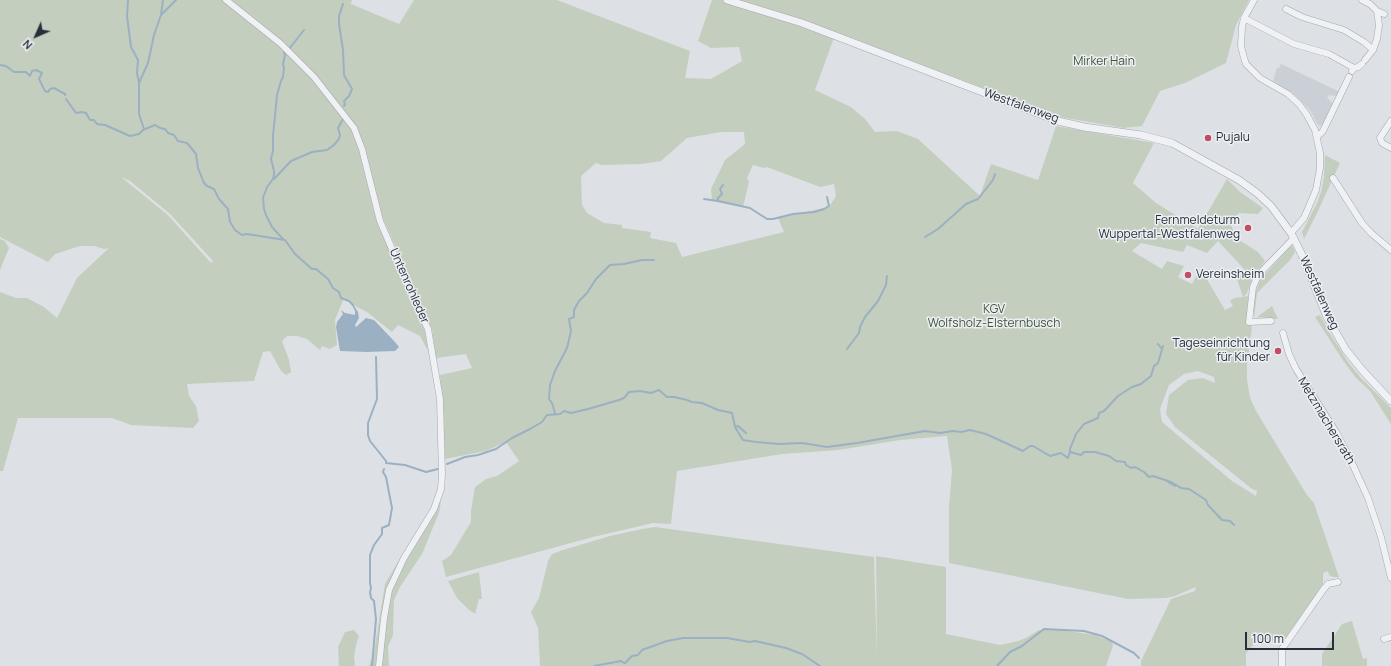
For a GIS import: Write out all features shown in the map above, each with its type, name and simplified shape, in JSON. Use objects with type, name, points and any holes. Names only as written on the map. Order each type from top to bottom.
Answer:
[{"type":"street","name":"Untenrohleder","points":[[226,0],[280,43],[314,77],[354,128],[362,149],[380,222],[428,329],[440,399],[441,489],[434,509],[404,558],[389,590],[384,618],[379,666]]},
{"type":"street","name":"Westfalenweg","points":[[727,0],[802,23],[1058,121],[1141,135],[1172,143],[1239,180],[1257,192],[1272,206],[1293,235],[1327,317],[1346,350],[1391,401]]},
{"type":"street","points":[[1254,0],[1244,18],[1242,27],[1241,46],[1246,64],[1260,78],[1288,94],[1299,104],[1307,115],[1317,137],[1320,153],[1320,168],[1316,190],[1304,218],[1293,235]]},
{"type":"street","points":[[1317,137],[1323,131],[1351,73],[1364,62],[1373,50],[1377,39],[1380,13],[1370,4],[1362,0]]},
{"type":"street","points":[[1286,9],[1302,17],[1344,30],[1364,42],[1373,50]]},
{"type":"street","points":[[1244,18],[1294,44],[1329,54],[1351,73]]},
{"type":"street","points":[[1391,121],[1380,138],[1382,143],[1391,148]]},
{"type":"street","points":[[1333,178],[1362,223],[1391,250]]},
{"type":"street","name":"Westfalenweg","points":[[1270,321],[1249,322],[1253,287],[1263,270],[1293,235]]},
{"type":"street","name":"Metzmachersrath","points":[[1283,333],[1289,354],[1296,369],[1322,409],[1352,463],[1368,498],[1390,564],[1391,578]]},
{"type":"street","points":[[1282,666],[1282,649],[1328,584],[1338,582]]},
{"type":"shaded area","points":[[1281,64],[1340,92],[1335,96],[1329,95],[1327,98],[1333,105],[1322,126],[1318,125],[1310,110],[1294,94],[1273,81],[1277,68],[1279,68]]},
{"type":"green space","points":[[0,0],[352,0],[351,4],[399,24],[414,0],[557,0],[690,51],[685,78],[711,79],[742,61],[739,47],[711,48],[698,41],[712,0],[1249,0],[1236,25],[1226,63],[1185,83],[1160,91],[1142,126],[1124,128],[1060,117],[836,32],[815,90],[851,107],[865,119],[875,132],[897,131],[918,139],[980,196],[991,164],[1038,180],[1056,126],[1154,143],[1133,183],[1156,203],[1198,229],[1227,179],[1240,192],[1263,208],[1258,214],[1239,213],[1230,222],[1236,238],[1258,252],[1265,261],[1253,277],[1247,293],[1243,297],[1248,296],[1247,322],[1252,327],[1247,365],[1247,379],[1250,398],[1256,411],[1307,495],[1314,503],[1339,577],[1329,575],[1328,571],[1323,573],[1323,584],[1293,631],[1284,639],[1278,641],[1264,642],[1263,645],[1256,642],[1246,653],[1246,666],[1141,666],[1141,661],[1171,599],[1195,591],[1196,587],[1175,596],[1166,598],[1128,599],[949,563],[949,506],[952,470],[947,436],[900,440],[839,450],[782,454],[677,471],[671,524],[653,523],[593,537],[446,577],[442,561],[451,555],[471,522],[471,511],[475,487],[486,479],[497,476],[519,461],[506,442],[486,451],[445,459],[440,375],[472,368],[466,354],[436,358],[432,329],[382,216],[363,147],[360,150],[376,219],[410,300],[425,331],[428,351],[420,336],[398,325],[392,332],[367,312],[344,298],[335,320],[337,345],[330,349],[322,346],[320,350],[307,339],[297,336],[287,336],[282,341],[289,360],[291,372],[286,375],[281,371],[270,351],[263,352],[254,381],[187,384],[189,396],[196,406],[199,421],[193,428],[131,425],[112,418],[18,418],[3,471],[0,471],[0,292],[16,298],[27,298],[44,307],[57,318],[77,278],[109,248],[104,249],[94,246],[80,246],[55,254],[48,262],[0,237]],"holes":[[[721,132],[744,132],[745,144],[725,160],[711,189],[712,201],[743,207],[749,182],[747,178],[753,165],[764,168],[767,167],[820,187],[834,184],[836,196],[829,207],[778,218],[784,232],[682,257],[676,243],[650,238],[651,232],[622,228],[622,225],[604,223],[587,213],[582,205],[581,176],[596,163],[602,165],[642,164],[661,161],[687,138]],[[121,177],[130,181],[170,214],[213,261],[211,263],[168,215]],[[1218,241],[1245,270],[1237,279],[1243,297],[1234,298],[1230,301],[1233,306],[1225,310],[1202,271],[1198,273],[1192,284],[1178,277],[1184,266],[1167,261],[1162,269],[1132,251],[1141,243],[1183,252],[1187,245],[1207,253]],[[1198,371],[1214,377],[1215,383],[1203,378],[1188,380],[1169,395],[1166,414],[1175,427],[1252,489],[1257,491],[1256,496],[1232,481],[1162,422],[1160,409],[1169,385],[1184,374]]]},
{"type":"green space","points":[[1325,155],[1340,163],[1304,239],[1302,232],[1321,192],[1324,177]]},
{"type":"green space","points":[[0,239],[5,241],[9,248],[0,270]]},
{"type":"green space","points":[[1291,246],[1295,252],[1290,260],[1257,293],[1254,319],[1254,297],[1260,280]]},
{"type":"green space","points":[[1272,306],[1278,319],[1257,317]]},
{"type":"green space","points":[[1320,315],[1348,362],[1361,378],[1391,408],[1391,424],[1370,391],[1356,378],[1344,362],[1315,317]]},
{"type":"green space","points":[[441,501],[439,513],[422,554],[400,587],[394,600],[393,635],[388,647],[389,666],[369,666],[374,652],[385,584],[402,555]]},
{"type":"green space","points":[[655,527],[874,557],[877,660],[876,556],[946,567],[946,634],[1000,645],[1026,638],[1039,630],[1054,629],[1095,635],[1112,642],[1113,646],[1106,666],[540,666],[538,628],[531,612],[539,598],[548,561],[552,554],[610,536]]},
{"type":"green space","points":[[479,572],[482,599],[479,599],[475,614],[457,598],[448,581]]},
{"type":"green space","points":[[1352,621],[1363,659],[1367,658],[1367,666],[1322,666],[1322,654],[1342,624]]},
{"type":"green space","points":[[354,630],[359,636],[354,658],[355,666],[339,666],[338,647],[345,632]]},
{"type":"water","points":[[353,304],[358,312],[359,318],[355,325],[356,327],[366,318],[374,320],[399,347],[395,351],[340,351],[336,327],[337,322],[343,314],[341,310],[345,313],[355,315]]},
{"type":"waterway","points":[[128,0],[127,16],[131,47],[138,60],[137,73],[139,83],[139,114],[144,129]]},
{"type":"waterway","points":[[139,83],[148,63],[154,35],[161,15],[163,0]]},
{"type":"waterway","points":[[161,15],[176,0]]},
{"type":"waterway","points":[[343,4],[339,16],[339,24],[343,50],[344,75],[352,89],[349,96],[344,101],[344,106]]},
{"type":"waterway","points":[[289,49],[304,30]]},
{"type":"waterway","points":[[283,239],[272,227],[266,215],[263,198],[274,175],[271,159],[273,151],[277,95],[283,77],[284,52]]},
{"type":"waterway","points":[[0,65],[6,66],[14,72],[26,72],[30,76],[32,71],[36,70],[42,73],[39,79],[45,91],[48,92],[50,89],[54,88],[65,95]]},
{"type":"waterway","points":[[66,99],[76,113],[86,113],[90,120],[94,120],[97,124],[105,125],[130,136],[139,134],[143,130],[155,125],[174,135],[178,141],[187,143],[196,154],[198,168],[204,183],[214,189],[219,199],[228,209],[230,222],[235,230],[242,235],[247,234],[285,240],[295,254],[312,269],[316,269],[328,279],[333,288],[339,292],[341,298],[349,301],[353,305]]},
{"type":"waterway","points":[[274,179],[291,161],[312,152],[327,150],[334,145],[339,139],[340,135],[338,128],[343,119]]},
{"type":"waterway","points":[[925,237],[938,229],[966,204],[978,199],[993,180],[995,174]]},
{"type":"waterway","points":[[718,201],[718,198],[722,194],[720,189],[723,185]]},
{"type":"waterway","points":[[704,199],[750,208],[767,219],[773,219],[824,209],[829,206],[827,197]]},
{"type":"waterway","points":[[555,413],[549,399],[550,385],[555,371],[567,348],[571,331],[569,319],[574,317],[574,310],[579,301],[587,293],[596,279],[610,265],[642,260],[654,260]]},
{"type":"waterway","points":[[847,349],[859,333],[865,317],[878,301],[886,285],[887,276]]},
{"type":"waterway","points":[[1158,344],[1162,349]]},
{"type":"waterway","points":[[1070,452],[1076,434],[1084,424],[1098,418],[1099,413],[1104,411],[1118,396],[1132,387],[1141,384],[1151,376],[1154,366],[1158,363],[1163,346]]},
{"type":"waterway","points":[[376,357],[377,399],[368,423],[368,435],[370,441],[386,463],[405,465],[426,472],[438,469]]},
{"type":"waterway","points":[[447,464],[465,457],[478,455],[496,449],[512,438],[542,422],[547,415],[560,414],[564,411],[571,413],[588,409],[624,398],[629,392],[640,391],[651,393],[659,390],[667,397],[702,403],[718,410],[732,413],[735,427],[743,440],[756,442],[779,444],[802,443],[827,447],[925,431],[940,433],[970,430],[986,434],[1023,451],[1030,446],[1033,446],[1050,456],[1061,453],[1068,458],[1070,452],[1081,455],[1084,452],[1095,452],[1109,456],[1116,461],[1125,462],[1126,465],[1131,468],[1135,467],[1149,477],[1153,476],[1171,482],[1181,488],[1189,489],[1206,500],[1208,505],[1222,520],[1230,521],[1234,525]]},
{"type":"waterway","points":[[735,427],[738,426],[746,433]]},
{"type":"waterway","points":[[372,666],[376,619],[374,601],[371,598],[370,592],[370,555],[374,545],[382,534],[382,528],[389,525],[392,508],[386,477],[383,472],[384,469]]},
{"type":"waterway","points":[[1168,482],[1175,486]]},
{"type":"waterway","points":[[997,666],[1010,652],[1022,646],[1044,629],[1084,631],[1102,636],[1134,653],[1139,658]]},
{"type":"waterway","points":[[594,666],[621,661],[625,663],[632,656],[638,655],[642,650],[667,641],[683,638],[727,638],[750,642],[755,641],[786,648],[802,654],[820,666]]},
{"type":"place","name":"Pujalu","points":[[1208,138]]},
{"type":"place","name":"Fernmeldeturm Wuppertal-Westfalenweg","points":[[1248,228]]},
{"type":"place","name":"Vereinsheim","points":[[1188,275]]},
{"type":"place","name":"Tageseinrichtung für Kinder","points":[[1278,351]]},
{"type":"park label","name":"Mirker Hain","points":[[1104,62]]},
{"type":"park label","name":"KGV Wolfsholz-Elsternbusch","points":[[994,317]]}]
